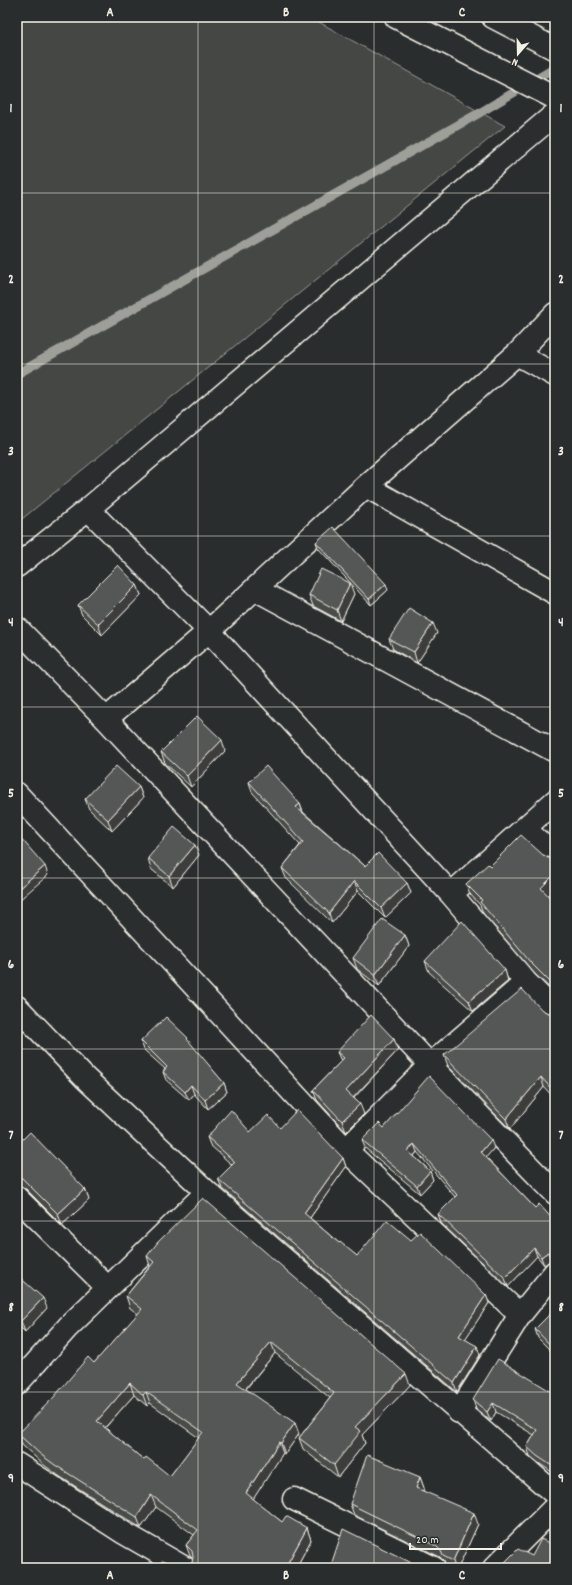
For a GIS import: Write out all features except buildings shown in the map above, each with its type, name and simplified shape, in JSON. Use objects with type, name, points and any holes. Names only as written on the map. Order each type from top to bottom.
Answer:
[{"type":"street","points":[[396,17],[548,95]]},
{"type":"street","points":[[493,17],[555,49]]},
{"type":"street","points":[[17,566],[88,509],[555,114]]},
{"type":"street","points":[[106,720],[209,631],[366,486],[517,354],[555,314]]},
{"type":"street","points":[[517,354],[555,375]]},
{"type":"street","points":[[366,486],[555,593]]},
{"type":"street","points":[[88,509],[209,631],[451,894],[526,982],[555,1012]]},
{"type":"street","points":[[255,588],[555,751]]},
{"type":"street","points":[[17,628],[106,720],[430,1065],[555,1193]]},
{"type":"street","points":[[17,794],[346,1150],[520,1315]]},
{"type":"street","points":[[451,894],[555,801]]},
{"type":"street","points":[[525,829],[555,856]]},
{"type":"street","points":[[346,1150],[430,1065],[526,982]]},
{"type":"street","points":[[17,1007],[85,1078],[207,1192],[555,1494]]},
{"type":"street","points":[[17,1384],[68,1327],[207,1192]]},
{"type":"street","points":[[19,1205],[108,1288]]},
{"type":"street","points":[[459,1412],[520,1315],[555,1272]]},
{"type":"street","points":[[17,1464],[124,1533],[185,1568]]},
{"type":"street","points":[[294,1499],[434,1568]]},
{"type":"street","points":[[494,1568],[555,1507]]},
{"type":"shaded area","points":[[17,17],[310,17],[505,126],[17,523]]},
{"type":"waterway","points":[[17,374],[481,112],[555,68]]}]
